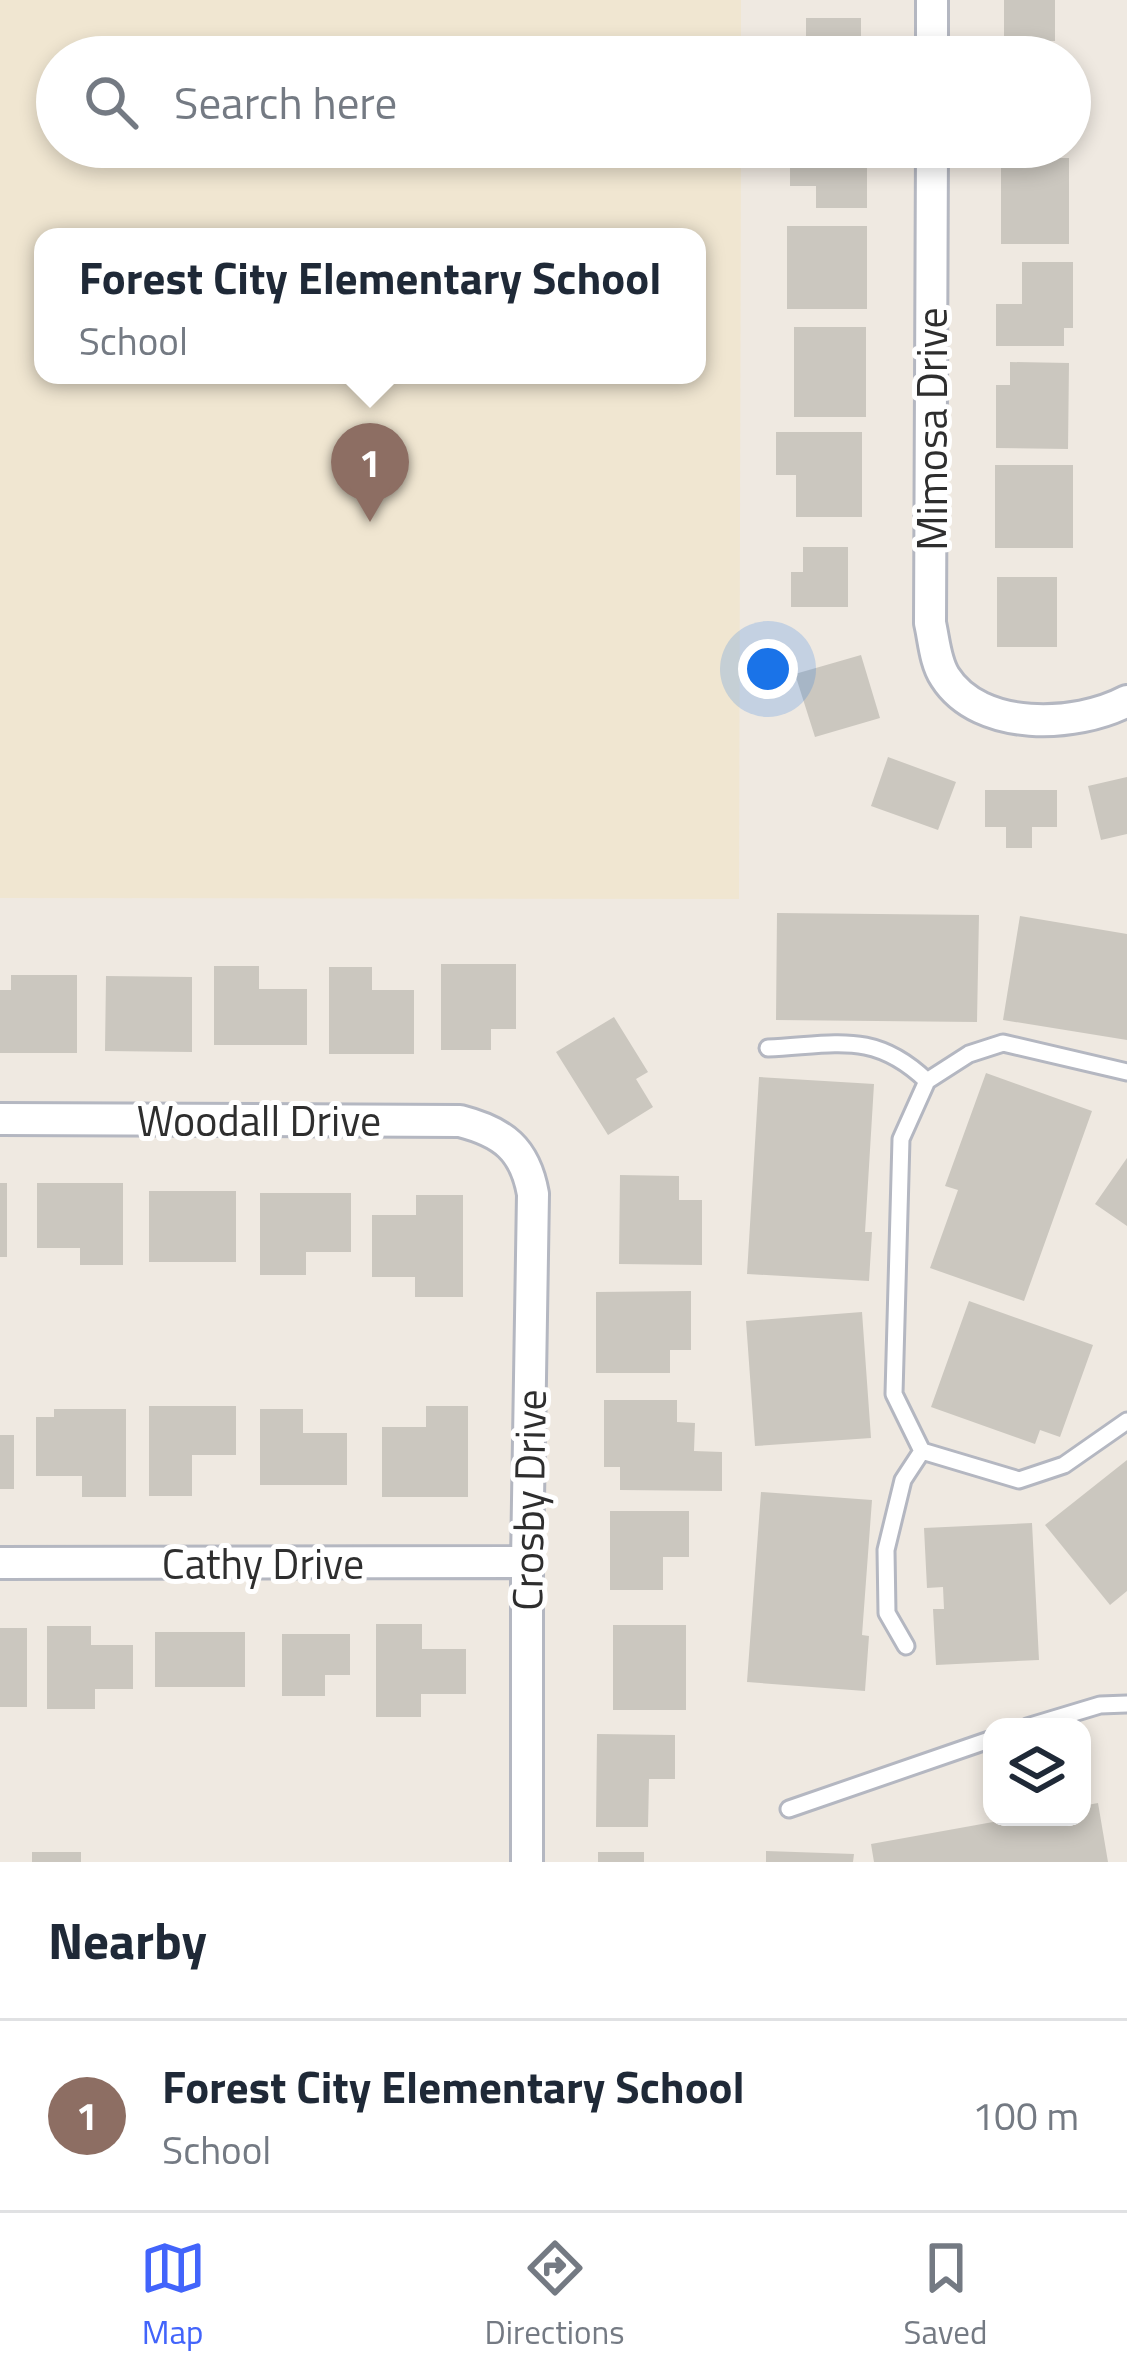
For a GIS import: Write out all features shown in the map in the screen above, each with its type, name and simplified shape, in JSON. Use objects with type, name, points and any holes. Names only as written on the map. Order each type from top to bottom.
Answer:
[{"type":"street","points":[[932,0],[932,36]]},
{"type":"street","name":"Mimosa Drive","points":[[932,168],[930,622],[945,677],[967,701],[1000,716],[1082,717],[1127,700]]},
{"type":"street","name":"Woodall Drive","points":[[0,1119],[460,1121],[488,1128],[512,1142]]},
{"type":"street","name":"Crosby Drive","points":[[512,1142],[529,1169],[533,1194],[527,1862]]},
{"type":"street","name":"Cathy Drive","points":[[0,1564],[527,1562]]},
{"type":"lane","points":[[768,1048],[869,1043],[908,1063],[926,1082]]},
{"type":"lane","points":[[1127,1072],[1003,1043],[969,1054],[926,1082],[902,1139],[894,1394],[922,1450],[1019,1480],[1064,1465],[1127,1421]]},
{"type":"lane","points":[[906,1646],[886,1612],[886,1550],[903,1480],[922,1450]]},
{"type":"lane","points":[[1057,1718],[1100,1705],[1127,1704]]},
{"type":"lane","points":[[789,1808],[983,1742]]},
{"type":"shaded area","points":[[0,0],[741,0],[741,36],[36,36],[36,168],[741,168],[739,899],[0,898]]},
{"type":"building","points":[[1004,0],[1055,0],[1055,36],[1004,36]]},
{"type":"building","points":[[806,18],[861,18],[861,36],[806,36]]},
{"type":"building","points":[[790,168],[867,168],[867,208],[816,208],[816,186],[790,186]]},
{"type":"building","points":[[1001,168],[1069,168],[1069,244],[1001,244]]},
{"type":"building","points":[[787,226],[867,226],[867,309],[787,309]]},
{"type":"building","points":[[1022,262],[1073,262],[1073,328],[1064,328],[1064,346],[996,346],[996,304],[1022,304]]},
{"type":"building","points":[[794,327],[866,327],[866,417],[794,417]]},
{"type":"building","points":[[1010,362],[1069,363],[1068,449],[996,448],[996,385],[1010,385]]},
{"type":"building","points":[[776,432],[862,432],[862,517],[796,517],[796,475],[776,475]]},
{"type":"building","points":[[995,465],[1073,465],[1073,548],[995,548]]},
{"type":"building","points":[[803,547],[848,547],[848,607],[791,607],[791,572],[803,572]]},
{"type":"building","points":[[997,577],[1057,577],[1057,647],[997,647]]},
{"type":"building","points":[[861,655],[880,718],[815,737],[795,674]]},
{"type":"building","points":[[888,757],[956,782],[938,830],[871,806]]},
{"type":"building","points":[[1127,777],[1127,834],[1101,840],[1088,786]]},
{"type":"building","points":[[985,790],[1057,790],[1057,827],[1032,827],[1032,848],[1006,848],[1006,827],[985,827]]},
{"type":"building","points":[[777,913],[979,915],[977,1022],[776,1020]]},
{"type":"building","points":[[1020,916],[1127,934],[1127,1040],[1003,1020]]},
{"type":"building","points":[[441,964],[516,964],[516,1029],[491,1029],[491,1050],[441,1050]]},
{"type":"building","points":[[214,966],[259,966],[259,989],[307,989],[307,1045],[214,1045]]},
{"type":"building","points":[[329,967],[372,967],[372,990],[414,990],[414,1054],[329,1054]]},
{"type":"building","points":[[11,975],[77,975],[77,1053],[0,1053],[0,990],[11,990]]},
{"type":"building","points":[[106,976],[192,977],[192,1052],[105,1051]]},
{"type":"building","points":[[614,1017],[648,1072],[636,1079],[653,1107],[608,1135],[556,1052]]},
{"type":"building","points":[[986,1073],[1092,1111],[1024,1301],[930,1268],[958,1190],[945,1186]]},
{"type":"building","points":[[759,1077],[874,1084],[865,1232],[872,1232],[869,1281],[747,1274]]},
{"type":"building","points":[[1127,1158],[1127,1226],[1095,1204]]},
{"type":"building","points":[[620,1175],[679,1176],[679,1200],[702,1200],[702,1265],[619,1264]]},
{"type":"building","points":[[0,1183],[7,1183],[7,1257],[0,1257]]},
{"type":"building","points":[[37,1183],[123,1183],[123,1265],[80,1265],[80,1248],[37,1248]]},
{"type":"building","points":[[149,1191],[236,1191],[236,1262],[149,1262]]},
{"type":"building","points":[[260,1193],[351,1193],[351,1252],[306,1252],[306,1275],[260,1275]]},
{"type":"building","points":[[416,1195],[463,1195],[463,1297],[415,1297],[415,1277],[372,1277],[372,1215],[416,1215]]},
{"type":"building","points":[[691,1291],[691,1350],[670,1350],[670,1373],[596,1373],[596,1292]]},
{"type":"building","points":[[969,1301],[1093,1345],[1060,1437],[1040,1430],[1035,1444],[931,1407]]},
{"type":"building","points":[[862,1312],[871,1438],[755,1446],[746,1321]]},
{"type":"building","points":[[604,1400],[677,1400],[677,1422],[695,1423],[694,1451],[722,1452],[722,1491],[620,1490],[620,1467],[604,1467]]},
{"type":"building","points":[[149,1406],[236,1406],[236,1455],[192,1455],[192,1496],[149,1496]]},
{"type":"building","points":[[426,1406],[468,1406],[468,1497],[382,1497],[382,1427],[426,1427]]},
{"type":"building","points":[[54,1409],[126,1409],[126,1497],[82,1497],[82,1476],[36,1476],[36,1417],[54,1417]]},
{"type":"building","points":[[260,1409],[303,1409],[303,1433],[347,1433],[347,1485],[260,1485]]},
{"type":"building","points":[[0,1435],[14,1435],[14,1489],[0,1489]]},
{"type":"building","points":[[1127,1460],[1127,1591],[1110,1605],[1045,1525]]},
{"type":"building","points":[[761,1492],[872,1500],[862,1635],[869,1636],[865,1691],[747,1682]]},
{"type":"building","points":[[610,1511],[689,1511],[689,1557],[663,1557],[663,1590],[610,1590]]},
{"type":"building","points":[[1032,1523],[1039,1660],[936,1665],[933,1609],[944,1609],[943,1587],[927,1588],[924,1528]]},
{"type":"building","points":[[376,1624],[422,1624],[422,1649],[466,1649],[466,1694],[421,1694],[421,1717],[376,1717]]},
{"type":"building","points":[[613,1625],[686,1625],[686,1710],[613,1710]]},
{"type":"building","points":[[47,1626],[91,1626],[91,1645],[133,1645],[133,1689],[95,1689],[95,1709],[47,1709]]},
{"type":"building","points":[[0,1628],[27,1628],[27,1707],[0,1707]]},
{"type":"building","points":[[155,1632],[245,1632],[245,1687],[155,1687]]},
{"type":"building","points":[[282,1634],[350,1634],[350,1675],[325,1675],[325,1696],[282,1696]]},
{"type":"building","points":[[597,1734],[675,1735],[675,1779],[649,1779],[648,1827],[596,1827]]},
{"type":"building","points":[[1098,1803],[1108,1862],[874,1862],[871,1844],[983,1824],[1091,1826],[1091,1804]]},
{"type":"building","points":[[766,1851],[854,1854],[853,1862],[766,1862]]},
{"type":"building","points":[[32,1852],[81,1852],[81,1862],[32,1862]]},
{"type":"building","points":[[598,1852],[644,1852],[644,1862],[598,1862]]},
{"type":"place","name":"Forest City Elementary School","points":[[370,522]]}]
